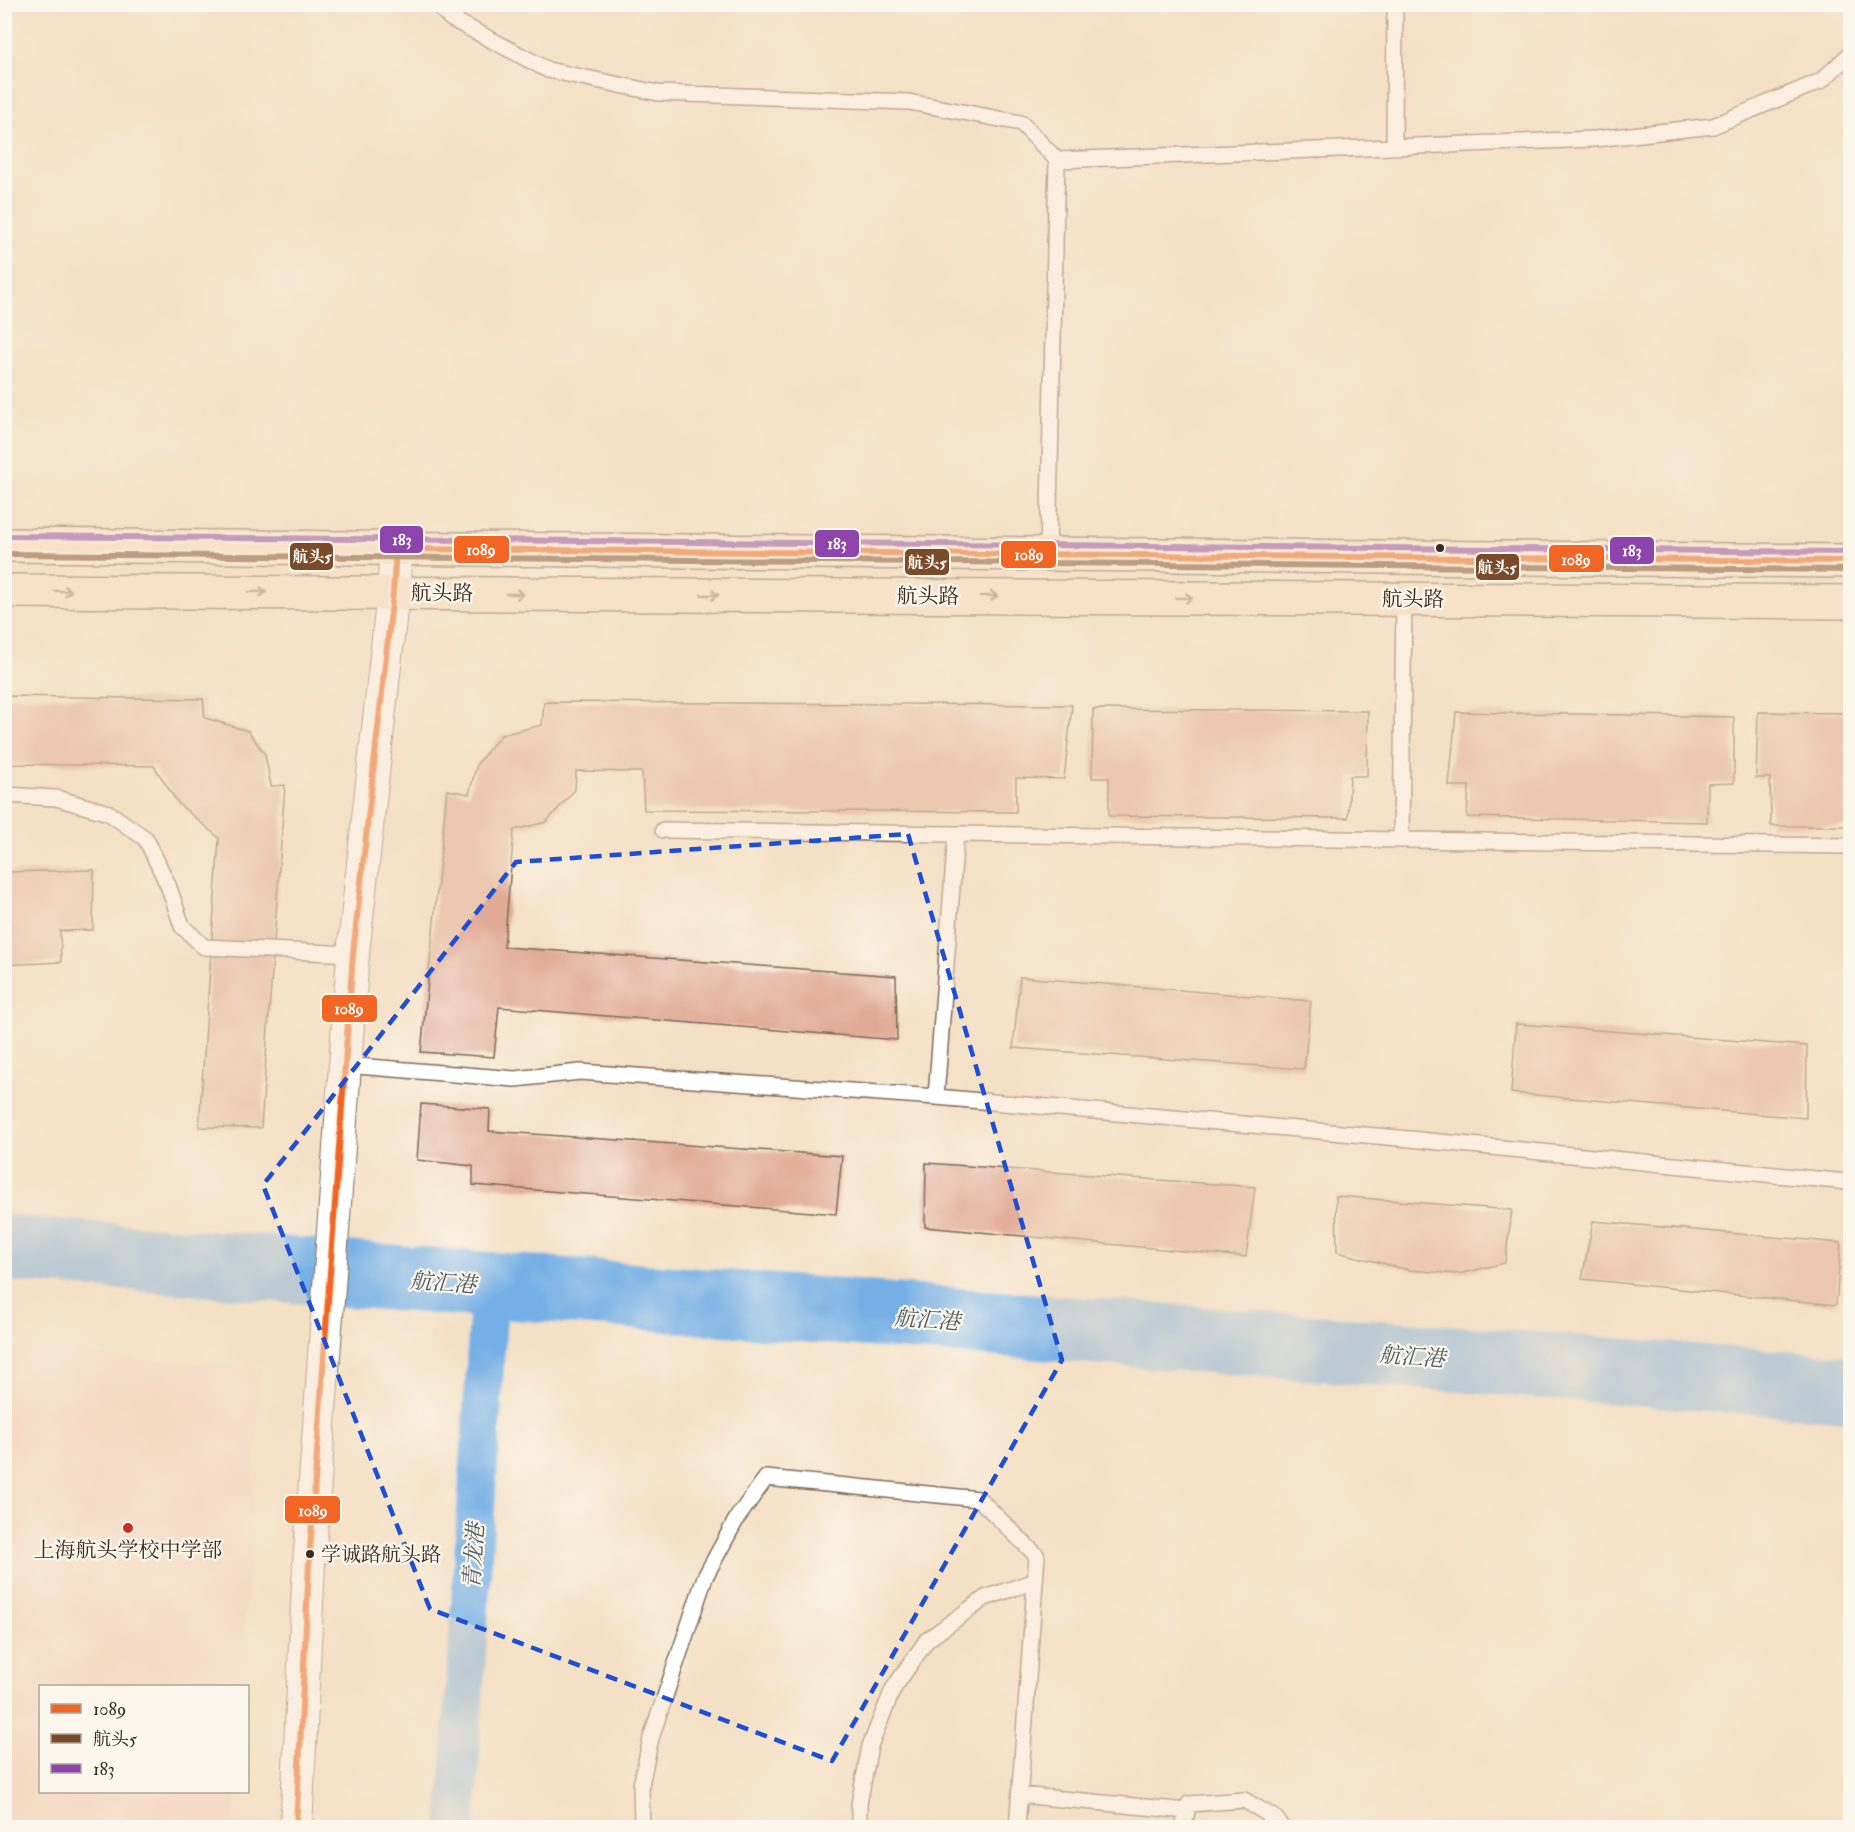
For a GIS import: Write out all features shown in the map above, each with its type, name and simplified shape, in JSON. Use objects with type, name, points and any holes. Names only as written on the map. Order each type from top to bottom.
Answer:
[{"type":"main road","name":"航头路","points":[[4,545],[1851,561]]},
{"type":"main road","name":"航头路","points":[[4,591],[1851,602]]},
{"type":"street","points":[[296,1827],[309,1564],[353,954],[396,549]]},
{"type":"lane","points":[[437,4],[450,18],[548,70],[658,93],[909,102],[1021,123],[1057,160],[1048,554]]},
{"type":"lane","points":[[1394,147],[1395,4]]},
{"type":"lane","points":[[1057,160],[1595,139],[1713,126],[1821,81],[1851,54]]},
{"type":"lane","points":[[1401,840],[1404,599]]},
{"type":"lane","points":[[4,795],[56,798],[109,813],[146,839],[168,885],[182,926],[204,947],[353,954]]},
{"type":"lane","points":[[663,830],[1851,846]]},
{"type":"lane","points":[[936,1097],[956,834]]},
{"type":"lane","points":[[345,1065],[515,1079],[580,1072],[936,1097],[1399,1138],[1847,1182],[1851,1180]]},
{"type":"lane","points":[[642,1827],[641,1785],[651,1738],[705,1576],[736,1518],[766,1478],[980,1499],[1037,1556],[1017,1827]]},
{"type":"lane","points":[[859,1827],[859,1804],[870,1746],[893,1689],[927,1640],[985,1598],[1035,1581]]},
{"type":"lane","points":[[1020,1795],[1187,1811]]},
{"type":"lane","points":[[1183,1827],[1189,1804],[1244,1800],[1275,1818],[1283,1827]]},
{"type":"highlighted area","points":[[908,834],[1062,1360],[832,1761],[430,1609],[263,1185],[516,862]]},
{"type":"shaded area","name":"上海航头学校中学部","points":[[5,1347],[261,1369],[241,1685],[39,1685],[39,1793],[235,1793],[232,1827],[5,1827]]},
{"type":"building","points":[[4,696],[203,699],[205,718],[248,731],[265,754],[271,786],[285,785],[261,1128],[199,1127],[219,838],[178,803],[154,766],[4,764]]},
{"type":"building","points":[[544,702],[1072,705],[1064,779],[1016,778],[1016,812],[644,810],[642,772],[576,771],[575,790],[546,822],[514,830],[504,947],[896,976],[897,1040],[499,1007],[494,1057],[421,1052],[447,790],[469,794],[477,764],[501,735],[542,725]]},
{"type":"building","points":[[1093,709],[1368,711],[1367,776],[1350,776],[1348,818],[1109,816],[1109,778],[1092,778]]},
{"type":"building","points":[[1456,712],[1734,717],[1734,783],[1708,784],[1707,822],[1467,817],[1469,786],[1449,786]]},
{"type":"building","points":[[1758,712],[1850,713],[1850,826],[1771,826],[1770,778],[1756,778]]},
{"type":"building","points":[[94,870],[93,930],[60,931],[61,962],[4,965],[4,872]]},
{"type":"building","points":[[1020,977],[1311,1001],[1304,1069],[1013,1048]]},
{"type":"building","points":[[1516,1024],[1807,1046],[1806,1118],[1511,1093]]},
{"type":"building","points":[[421,1104],[490,1109],[489,1131],[842,1156],[836,1214],[473,1185],[473,1166],[417,1160]]},
{"type":"building","points":[[926,1163],[1255,1187],[1246,1257],[925,1227]]},
{"type":"building","points":[[1336,1196],[1512,1210],[1505,1263],[1459,1274],[1409,1270],[1337,1252]]},
{"type":"building","points":[[1593,1221],[1841,1243],[1836,1305],[1582,1279]]},
{"type":"waterway","name":"航汇港","points":[[4,1248],[1850,1389]]},
{"type":"waterway","name":"青龙港","points":[[456,1828],[490,1285]]},
{"type":"transit line","name":"183","points":[[4,536],[1850,552]]},
{"type":"transit line","name":"1089","points":[[296,1828],[309,1564],[353,954],[396,549],[1850,561]]},
{"type":"transit line","name":"航头5","points":[[4,554],[1850,570]]},
{"type":"place","name":"上海航头学校中学部","points":[[128,1528]]},
{"type":"place","name":"学诚路航头路","points":[[310,1554]]}]
